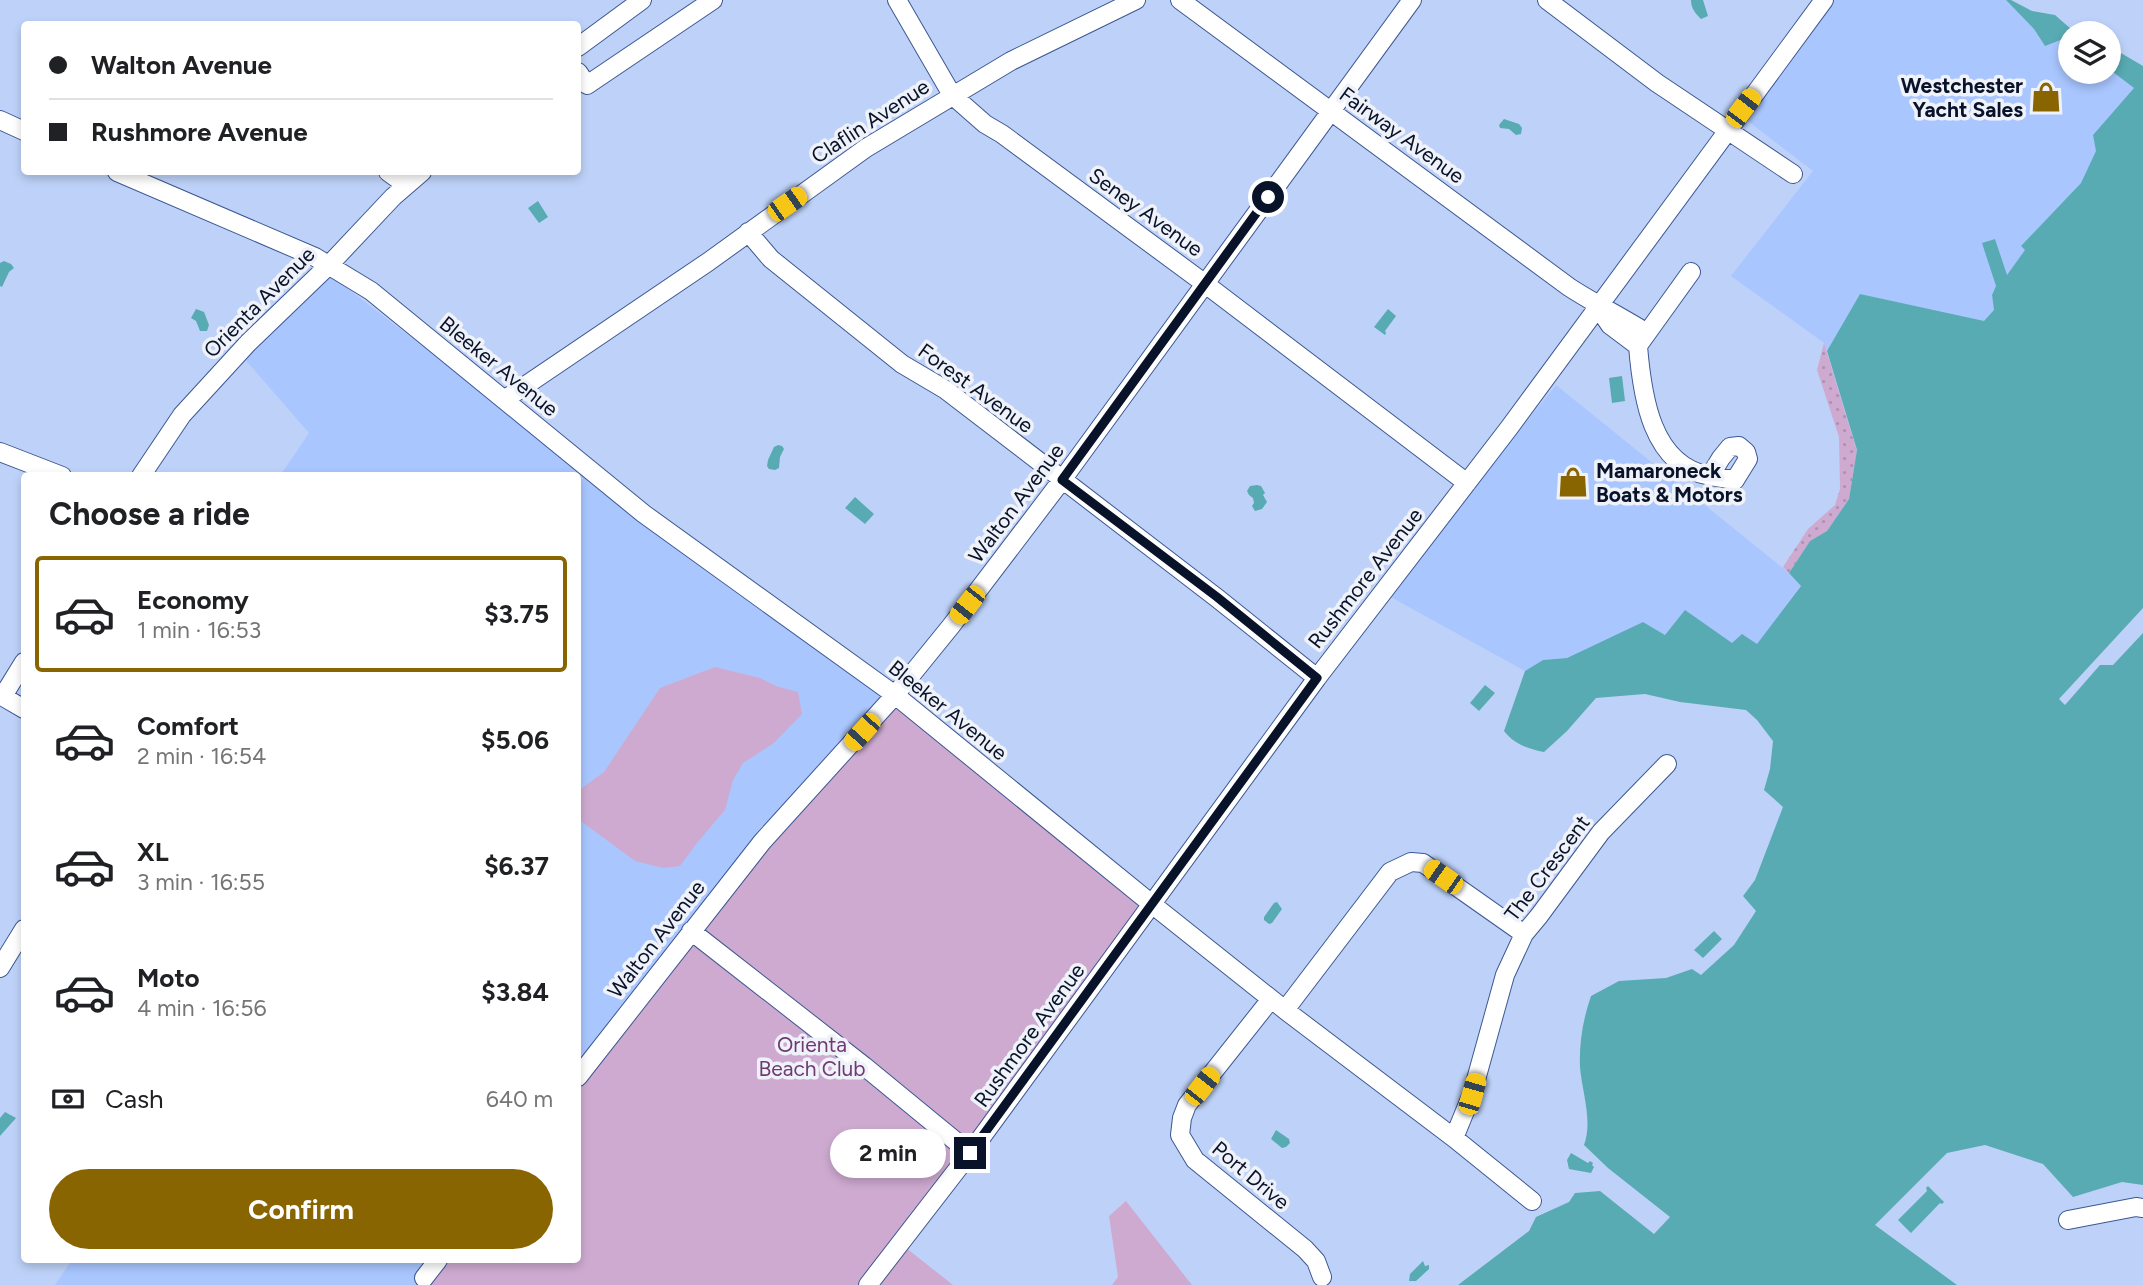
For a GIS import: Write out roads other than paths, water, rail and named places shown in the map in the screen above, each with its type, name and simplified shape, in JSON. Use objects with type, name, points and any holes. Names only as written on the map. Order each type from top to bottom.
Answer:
[{"type":"street","points":[[581,45],[642,0]]},
{"type":"street","points":[[581,76],[587,85],[713,0]]},
{"type":"street","name":"Seney Avenue","points":[[897,0],[952,96],[985,124],[1204,283],[1467,483]]},
{"type":"street","name":"Claflin Avenue","points":[[505,400],[708,262],[866,148],[1011,61],[1136,0]]},
{"type":"street","name":"Fairway Avenue","points":[[1180,0],[1597,306],[1610,325],[1643,340]]},
{"type":"street","name":"Walton Avenue","points":[[581,1073],[762,842],[895,695],[959,616],[1062,480],[1412,0]]},
{"type":"street","points":[[1547,0],[1657,83],[1793,174]]},
{"type":"street","name":"Rushmore Avenue","points":[[868,1285],[970,1153],[1317,678],[1467,483],[1825,0]]},
{"type":"street","points":[[0,120],[21,130]]},
{"type":"street","name":"Bleeker Avenue","points":[[124,175],[315,257],[371,291],[644,514],[895,695],[1278,1005],[1454,1138],[1532,1201]]},
{"type":"street","points":[[392,175],[407,185]]},
{"type":"street","name":"Orienta Avenue","points":[[144,472],[182,415],[248,343],[329,265],[393,197],[419,175]]},
{"type":"street","name":"Forest Avenue","points":[[748,232],[771,259],[902,364],[946,390],[1217,597],[1317,678]]},
{"type":"street","points":[[1691,272],[1643,340],[1640,375],[1650,419],[1662,444],[1679,462],[1699,474],[1710,476]]},
{"type":"street","points":[[0,452],[51,472]]},
{"type":"street","points":[[21,667],[2,696],[21,707]]},
{"type":"street","name":"The Crescent","points":[[1454,1138],[1472,1094],[1505,975],[1524,934],[1601,832],[1667,764]]},
{"type":"street","name":"Port Drive","points":[[1322,1277],[1316,1261],[1305,1249],[1195,1160],[1180,1135],[1187,1105],[1278,1005],[1390,872],[1410,862],[1423,863],[1524,934]]},
{"type":"street","points":[[691,931],[970,1153]]},
{"type":"street","points":[[0,968],[21,934]]},
{"type":"street","points":[[2068,1220],[2143,1208]]},
{"type":"street","points":[[424,1278],[436,1263]]},
{"type":"place","name":"Westchester Yacht Sales","points":[[2046,97]]},
{"type":"place","name":"Mamaroneck Boats & Motors","points":[[1573,482]]},
{"type":"park label","name":"Orienta Beach Club","points":[[812,1056]]}]
